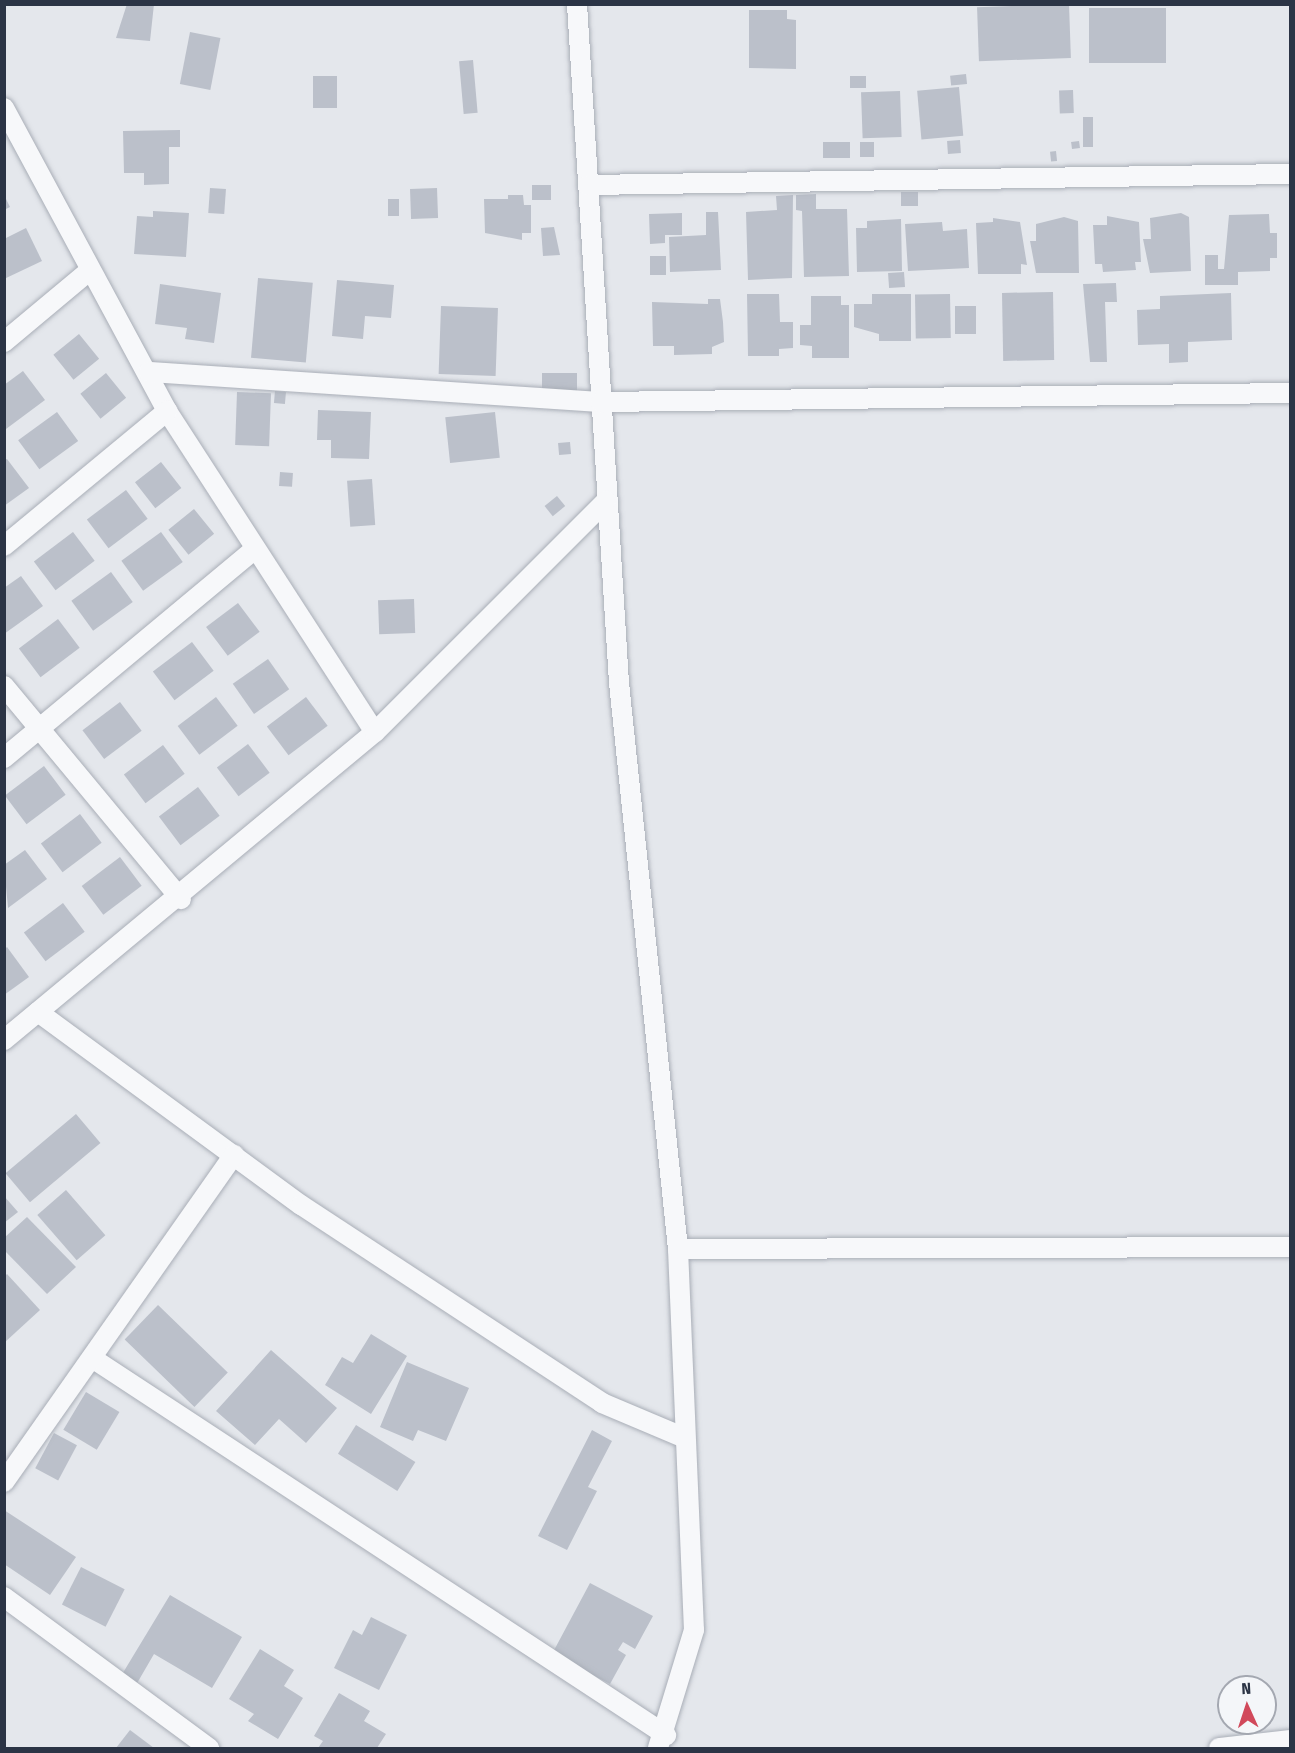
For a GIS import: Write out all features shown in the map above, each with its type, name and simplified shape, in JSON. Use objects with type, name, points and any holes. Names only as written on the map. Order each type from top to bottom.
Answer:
[{"type":"street","points":[[92,1358],[662,1742],[694,1630],[678,1249],[619,683],[577,4]]},
{"type":"street","points":[[4,108],[89,271],[149,372],[167,411],[254,550],[375,732]]},
{"type":"street","points":[[588,185],[1290,174]]},
{"type":"street","points":[[4,342],[89,271]]},
{"type":"street","points":[[149,372],[601,402],[1290,393]]},
{"type":"street","points":[[4,546],[167,411]]},
{"type":"street","points":[[4,1040],[181,899],[375,732],[606,501]]},
{"type":"street","points":[[4,758],[254,550]]},
{"type":"street","points":[[4,686],[181,899]]},
{"type":"street","points":[[39,1012],[301,1205],[602,1403],[685,1438]]},
{"type":"street","points":[[4,1482],[234,1155]]},
{"type":"street","points":[[678,1249],[1290,1247]]},
{"type":"street","points":[[4,1597],[209,1749]]},
{"type":"street","points":[[1219,1749],[1290,1740]]},
{"type":"building","points":[[127,4],[154,4],[150,41],[116,38]]},
{"type":"building","points":[[1069,4],[1071,58],[979,61],[977,7]]},
{"type":"building","points":[[1089,8],[1166,8],[1166,63],[1089,63]]},
{"type":"building","points":[[749,10],[787,10],[787,19],[796,20],[796,69],[749,68]]},
{"type":"building","points":[[190,32],[220,38],[210,90],[180,84]]},
{"type":"building","points":[[473,60],[478,113],[464,114],[459,61]]},
{"type":"building","points":[[966,74],[967,84],[951,86],[950,76]]},
{"type":"building","points":[[313,76],[337,76],[337,108],[313,108]]},
{"type":"building","points":[[850,76],[866,76],[866,88],[850,88]]},
{"type":"building","points":[[959,87],[963,136],[921,139],[917,91]]},
{"type":"building","points":[[1059,90],[1073,90],[1074,113],[1060,113]]},
{"type":"building","points":[[900,91],[902,137],[863,138],[861,92]]},
{"type":"building","points":[[1083,117],[1093,117],[1093,147],[1083,147]]},
{"type":"building","points":[[180,130],[180,147],[169,147],[169,184],[144,185],[144,173],[124,173],[123,131]]},
{"type":"building","points":[[960,140],[961,153],[948,154],[947,141]]},
{"type":"building","points":[[1079,141],[1080,148],[1072,149],[1071,142]]},
{"type":"building","points":[[823,142],[850,142],[850,158],[823,158]]},
{"type":"building","points":[[860,142],[874,142],[874,157],[860,157]]},
{"type":"building","points":[[1056,151],[1057,161],[1051,162],[1050,152]]},
{"type":"building","points":[[532,185],[551,185],[551,200],[532,200]]},
{"type":"building","points":[[210,188],[226,189],[224,214],[208,213]]},
{"type":"building","points":[[437,188],[438,218],[411,219],[410,189]]},
{"type":"building","points":[[901,192],[918,192],[918,206],[901,206]]},
{"type":"building","points":[[816,194],[816,209],[847,209],[849,276],[804,277],[802,211],[796,210],[796,195]]},
{"type":"building","points":[[4,195],[10,207],[4,210]]},
{"type":"building","points":[[508,195],[523,195],[524,205],[531,205],[531,233],[522,233],[522,240],[485,233],[484,199],[508,199]]},
{"type":"building","points":[[793,195],[792,278],[748,280],[746,212],[777,210],[776,196]]},
{"type":"building","points":[[388,199],[399,199],[399,216],[388,216]]},
{"type":"building","points":[[153,211],[189,213],[186,257],[134,254],[137,216],[153,217]]},
{"type":"building","points":[[706,212],[718,212],[721,270],[670,272],[669,237],[706,235]]},
{"type":"building","points":[[682,213],[682,235],[665,235],[665,243],[650,244],[649,214]]},
{"type":"building","points":[[1181,213],[1189,217],[1191,271],[1150,273],[1143,239],[1151,239],[1150,218]]},
{"type":"building","points":[[1269,214],[1270,233],[1277,233],[1277,258],[1270,258],[1270,271],[1238,272],[1238,285],[1205,285],[1205,255],[1218,255],[1218,269],[1224,269],[1229,215]]},
{"type":"building","points":[[1107,216],[1139,222],[1141,262],[1135,262],[1136,270],[1103,272],[1102,264],[1095,264],[1093,225],[1107,225]]},
{"type":"building","points":[[1064,217],[1078,221],[1079,273],[1036,273],[1030,241],[1036,241],[1036,224]]},
{"type":"building","points":[[993,218],[1020,222],[1027,265],[1021,264],[1021,274],[978,274],[976,223],[993,222]]},
{"type":"building","points":[[901,219],[902,271],[857,272],[856,228],[867,228],[867,221]]},
{"type":"building","points":[[942,222],[943,231],[967,229],[969,268],[908,271],[905,224]]},
{"type":"building","points":[[554,227],[560,255],[543,256],[541,228]]},
{"type":"building","points":[[26,228],[42,261],[4,279],[4,239]]},
{"type":"building","points":[[650,256],[666,256],[666,275],[650,275]]},
{"type":"building","points":[[904,272],[905,287],[889,288],[888,273]]},
{"type":"building","points":[[258,278],[313,283],[306,362],[251,358]]},
{"type":"building","points":[[337,280],[394,285],[391,318],[365,316],[363,339],[332,336]]},
{"type":"building","points":[[1116,283],[1117,302],[1105,302],[1107,362],[1090,362],[1083,284]]},
{"type":"building","points":[[160,284],[221,293],[214,343],[185,339],[187,328],[155,324]]},
{"type":"building","points":[[1053,292],[1054,360],[1003,361],[1002,293]]},
{"type":"building","points":[[1231,293],[1232,340],[1188,342],[1188,362],[1169,363],[1169,344],[1138,345],[1137,310],[1160,309],[1160,296]]},
{"type":"building","points":[[747,294],[779,294],[780,322],[793,322],[793,348],[779,349],[779,356],[748,356]]},
{"type":"building","points":[[872,294],[911,294],[911,341],[879,341],[879,334],[854,327],[854,304],[872,304]]},
{"type":"building","points":[[950,294],[951,338],[916,339],[915,295]]},
{"type":"building","points":[[811,296],[841,296],[841,305],[849,305],[849,358],[812,358],[812,346],[800,345],[800,325],[811,325]]},
{"type":"building","points":[[708,299],[720,299],[723,322],[724,342],[712,347],[712,354],[674,355],[674,346],[653,346],[652,302],[708,304]]},
{"type":"building","points":[[441,306],[498,308],[496,376],[439,374]]},
{"type":"building","points":[[955,306],[976,306],[976,334],[955,334]]},
{"type":"building","points":[[79,334],[99,359],[73,380],[53,355]]},
{"type":"building","points":[[23,371],[45,400],[6,429],[4,385]]},
{"type":"building","points":[[106,373],[126,398],[100,419],[80,394]]},
{"type":"building","points":[[542,373],[577,373],[577,393],[542,393]]},
{"type":"building","points":[[275,391],[286,392],[285,404],[274,403]]},
{"type":"building","points":[[237,392],[271,393],[269,446],[235,445]]},
{"type":"building","points":[[318,410],[371,412],[369,459],[331,458],[331,440],[317,440]]},
{"type":"building","points":[[57,412],[78,441],[39,469],[18,440]]},
{"type":"building","points":[[495,412],[500,458],[450,463],[445,417]]},
{"type":"building","points":[[570,442],[571,454],[559,455],[558,443]]},
{"type":"building","points":[[7,459],[29,488],[4,506],[4,460]]},
{"type":"building","points":[[161,462],[181,488],[155,508],[135,482]]},
{"type":"building","points":[[280,472],[293,473],[292,487],[279,486]]},
{"type":"building","points":[[372,479],[375,525],[350,527],[347,481]]},
{"type":"building","points":[[126,490],[148,519],[109,548],[87,519]]},
{"type":"building","points":[[557,496],[565,506],[553,516],[545,506]]},
{"type":"building","points":[[194,509],[214,534],[188,555],[168,530]]},
{"type":"building","points":[[73,532],[95,561],[56,590],[34,561]]},
{"type":"building","points":[[161,532],[183,562],[143,591],[121,561]]},
{"type":"building","points":[[111,572],[133,602],[93,631],[71,601]]},
{"type":"building","points":[[21,576],[43,606],[4,634],[4,588]]},
{"type":"building","points":[[414,599],[415,633],[379,634],[378,600]]},
{"type":"building","points":[[238,603],[260,632],[228,656],[206,627]]},
{"type":"building","points":[[58,619],[80,648],[41,677],[19,648]]},
{"type":"building","points":[[192,642],[214,671],[175,700],[153,671]]},
{"type":"building","points":[[268,659],[289,689],[254,714],[233,684]]},
{"type":"building","points":[[216,697],[238,726],[199,755],[178,726]]},
{"type":"building","points":[[306,697],[328,726],[289,755],[267,726]]},
{"type":"building","points":[[120,702],[142,731],[104,759],[82,730]]},
{"type":"building","points":[[248,744],[270,773],[239,796],[217,767]]},
{"type":"building","points":[[163,745],[185,774],[146,803],[124,774]]},
{"type":"building","points":[[44,766],[66,795],[27,824],[5,795]]},
{"type":"building","points":[[198,787],[220,816],[181,845],[159,816]]},
{"type":"building","points":[[80,814],[102,843],[63,872],[41,843]]},
{"type":"building","points":[[25,850],[47,879],[8,908],[4,865]]},
{"type":"building","points":[[120,857],[142,886],[103,915],[82,886]]},
{"type":"building","points":[[63,903],[85,932],[46,961],[24,932]]},
{"type":"building","points":[[7,947],[29,977],[4,995],[4,950]]},
{"type":"building","points":[[76,1114],[100,1143],[30,1202],[6,1173]]},
{"type":"building","points":[[66,1190],[105,1235],[77,1260],[37,1215]]},
{"type":"building","points":[[4,1196],[18,1212],[4,1223]]},
{"type":"building","points":[[27,1217],[76,1267],[47,1294],[4,1250],[4,1238]]},
{"type":"building","points":[[7,1274],[40,1310],[4,1343],[4,1277]]},
{"type":"building","points":[[158,1305],[228,1372],[194,1407],[125,1340]]},
{"type":"building","points":[[371,1334],[407,1356],[371,1414],[325,1385],[342,1357],[353,1363]]},
{"type":"building","points":[[271,1350],[337,1408],[306,1443],[279,1419],[255,1445],[216,1411]]},
{"type":"building","points":[[407,1362],[469,1388],[446,1441],[418,1430],[413,1441],[380,1427]]},
{"type":"building","points":[[86,1392],[119,1412],[97,1450],[63,1430]]},
{"type":"building","points":[[356,1425],[415,1462],[397,1491],[338,1454]]},
{"type":"building","points":[[592,1430],[612,1441],[588,1487],[597,1491],[567,1550],[538,1536]]},
{"type":"building","points":[[54,1433],[77,1445],[58,1481],[35,1468]]},
{"type":"building","points":[[4,1510],[76,1557],[50,1595],[4,1564]]},
{"type":"building","points":[[81,1567],[125,1589],[106,1627],[62,1604]]},
{"type":"building","points":[[590,1583],[653,1616],[635,1649],[623,1642],[618,1650],[626,1655],[610,1684],[552,1654]]},
{"type":"building","points":[[170,1595],[242,1637],[212,1688],[154,1654],[136,1685],[121,1676]]},
{"type":"building","points":[[371,1617],[407,1635],[379,1690],[334,1668],[353,1630],[362,1635]]},
{"type":"building","points":[[260,1649],[294,1670],[284,1686],[303,1698],[278,1739],[248,1721],[254,1714],[229,1699]]},
{"type":"building","points":[[339,1693],[370,1711],[364,1721],[386,1734],[377,1748],[318,1748],[323,1741],[314,1736]]},
{"type":"building","points":[[130,1730],[154,1748],[116,1748]]}]
